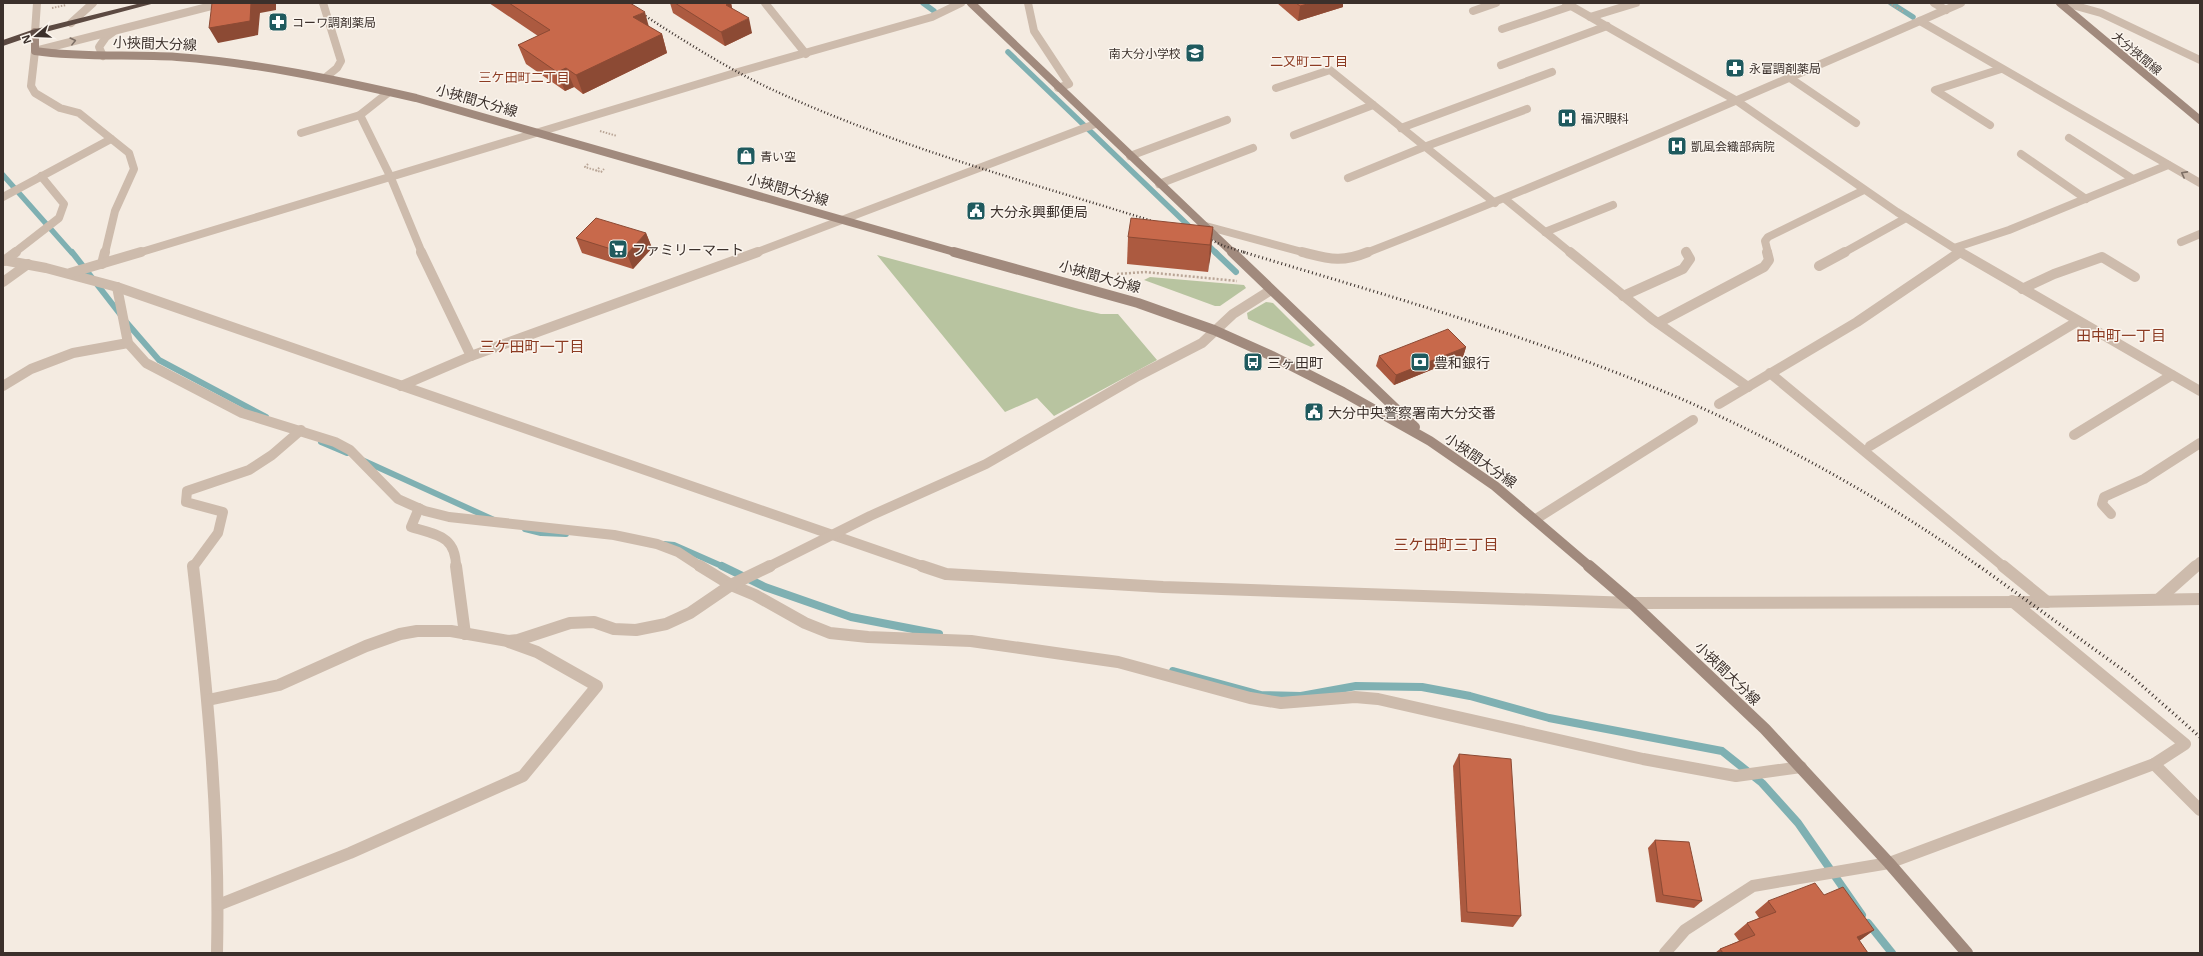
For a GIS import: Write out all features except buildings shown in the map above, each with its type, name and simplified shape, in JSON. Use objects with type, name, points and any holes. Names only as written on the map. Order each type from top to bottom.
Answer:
[{"type":"highway","points":[[3,43],[35,32],[152,3]]},
{"type":"highway","points":[[3,36],[35,32]]},
{"type":"main road","points":[[971,3],[1095,124],[1430,441]]},
{"type":"main road","name":"大分挾間線","points":[[2060,3],[2200,120]]},
{"type":"main road","points":[[35,32],[35,51]]},
{"type":"main road","name":"小挾間大分線","points":[[35,51],[67,56],[176,57],[249,64],[326,77],[389,92],[539,133],[843,221],[1096,290],[1214,330],[1343,392],[1430,441],[1495,486],[1536,519],[1632,603],[1731,697],[1801,767],[1889,863],[1967,953]]},
{"type":"street","points":[[35,32],[37,3]]},
{"type":"street","points":[[71,23],[93,3]]},
{"type":"street","points":[[102,264],[115,211],[134,169],[134,161],[129,153],[79,113],[60,108],[35,93],[31,86],[35,51],[223,3]]},
{"type":"street","points":[[323,3],[341,61],[337,68],[326,77]]},
{"type":"street","points":[[765,3],[806,54]]},
{"type":"street","points":[[69,274],[391,178],[502,142],[539,133],[738,72],[806,54],[932,17],[961,3]]},
{"type":"street","points":[[1028,3],[1034,31],[1069,84],[1058,88]]},
{"type":"street","points":[[1473,11],[1496,3]]},
{"type":"street","points":[[1590,17],[1636,3]]},
{"type":"street","points":[[1934,3],[1946,10]]},
{"type":"street","points":[[1202,225],[1337,260],[1355,257],[1505,199],[1737,101],[1961,3]]},
{"type":"street","points":[[2065,3],[2098,12],[2200,60]]},
{"type":"street","points":[[1502,29],[1568,4],[1737,101],[1864,190],[1957,250],[2200,391]]},
{"type":"street","points":[[1920,21],[2200,183]]},
{"type":"street","points":[[1501,65],[1607,26]]},
{"type":"street","points":[[103,56],[99,47],[106,37],[116,30]]},
{"type":"street","points":[[1990,125],[1935,90],[2002,69]]},
{"type":"street","points":[[1276,88],[1330,70],[1495,203]]},
{"type":"street","points":[[1401,128],[1552,72]]},
{"type":"street","points":[[1790,78],[1856,124]]},
{"type":"street","points":[[301,133],[360,115],[389,92]]},
{"type":"street","points":[[1294,135],[1373,105]]},
{"type":"street","points":[[1348,178],[1424,147],[1527,109]]},
{"type":"street","points":[[360,115],[391,178],[412,232],[471,356]]},
{"type":"street","points":[[1130,156],[1227,120]]},
{"type":"street","points":[[401,386],[471,356],[843,221],[1095,124]]},
{"type":"street","points":[[2069,138],[2133,179]]},
{"type":"street","points":[[3,197],[111,139]]},
{"type":"street","points":[[1159,184],[1253,148]]},
{"type":"street","points":[[2021,154],[2086,199]]},
{"type":"street","points":[[1719,404],[1877,309],[1957,250],[2168,165]]},
{"type":"street","points":[[3,260],[60,218],[64,204],[41,176]]},
{"type":"street","points":[[1658,323],[1764,267],[1769,260],[1765,241],[1768,237],[1864,190]]},
{"type":"street","points":[[1505,199],[1623,296],[1658,323],[1748,387]]},
{"type":"street","points":[[1545,232],[1613,205]]},
{"type":"street","points":[[1819,266],[1906,218]]},
{"type":"street","points":[[2181,242],[2200,234]]},
{"type":"street","points":[[1623,296],[1683,269],[1690,259],[1686,252]]},
{"type":"street","points":[[2022,289],[2054,274],[2102,257],[2135,277]]},
{"type":"street","points":[[3,260],[28,264],[117,287],[946,574],[1163,587],[1632,603],[2047,602],[2200,599]]},
{"type":"street","points":[[3,282],[28,264]]},
{"type":"street","points":[[117,287],[128,343],[146,363],[242,413],[301,430],[335,442],[350,450],[398,499],[419,508],[450,517],[632,537],[678,552],[731,585],[755,595],[806,623],[830,633],[868,637],[971,641],[1118,662],[1250,698],[1281,703],[1355,697],[1378,699],[1643,759],[1736,776],[1801,767]]},
{"type":"street","points":[[508,641],[518,640],[570,623],[594,622],[614,628],[636,630],[666,624],[690,613],[731,585],[831,535],[986,464],[1138,376],[1202,343],[1210,337],[1214,330],[1236,311],[1270,290]]},
{"type":"street","points":[[1870,446],[2078,321]]},
{"type":"street","points":[[3,386],[31,369],[73,353],[128,343]]},
{"type":"street","points":[[1770,373],[2047,602]]},
{"type":"street","points":[[2074,435],[2172,375]]},
{"type":"street","points":[[1536,519],[1693,420]]},
{"type":"street","points":[[217,953],[218,905],[208,700],[193,565],[218,533],[223,512],[186,502],[187,491],[199,484],[240,475],[275,454],[301,430]]},
{"type":"street","points":[[2111,514],[2102,504],[2104,497],[2144,479],[2200,443]]},
{"type":"street","points":[[419,508],[411,527],[447,538],[456,552],[456,573],[465,634]]},
{"type":"street","points":[[2159,599],[2200,562]]},
{"type":"street","points":[[1665,953],[1685,930],[1753,886],[1889,863],[2154,764],[2185,744],[2012,601]]},
{"type":"street","points":[[208,700],[221,695],[258,691],[280,684],[402,634],[432,630],[508,641],[537,652],[597,686],[523,776],[350,853],[218,905]]},
{"type":"street","points":[[2154,764],[2200,810]]},
{"type":"path","points":[[51,8],[73,3]]},
{"type":"path","points":[[599,131],[617,136]]},
{"type":"path","points":[[585,167],[601,172],[605,168],[600,167],[596,171]]},
{"type":"path","points":[[1116,274],[1145,272],[1245,281]]},
{"type":"green space","points":[[877,255],[1079,309],[1101,314],[1118,314],[1157,360],[1054,416],[1037,398],[1005,412]]},
{"type":"green space","points":[[1150,277],[1244,285],[1246,288],[1220,306],[1215,306],[1144,280]]},
{"type":"green space","points":[[1266,302],[1273,303],[1315,345],[1311,347],[1248,319],[1247,313]]},
{"type":"waterway","points":[[923,3],[934,11]]},
{"type":"waterway","points":[[1891,3],[1913,17]]},
{"type":"waterway","points":[[1008,52],[1193,230]]},
{"type":"waterway","points":[[3,175],[72,253]]},
{"type":"waterway","points":[[1204,241],[1215,252]]},
{"type":"waterway","points":[[72,252],[127,323],[159,360],[266,417]]},
{"type":"waterway","points":[[1215,252],[1236,272]]},
{"type":"waterway","points":[[321,442],[347,453]]},
{"type":"waterway","points":[[362,460],[494,520]]},
{"type":"waterway","points":[[525,529],[541,533],[566,534]]},
{"type":"waterway","points":[[664,544],[674,545],[724,567]]},
{"type":"waterway","points":[[722,566],[765,587],[851,617],[939,634]]},
{"type":"waterway","points":[[1173,671],[1261,695],[1301,696],[1356,686],[1422,687],[1470,696],[1549,718],[1722,751],[1762,783],[1798,823],[1862,915]]},
{"type":"waterway","points":[[1868,923],[1892,953]]},
{"type":"railway","points":[[625,3],[733,70],[818,110],[866,129],[964,163],[1162,224]]},
{"type":"railway","points":[[1202,236],[1224,246],[1247,253]]},
{"type":"railway","points":[[1243,252],[1517,337],[1677,397],[1756,434],[1833,474],[1944,542],[1980,567]]},
{"type":"railway","points":[[1979,566],[2130,675],[2200,737]]},
{"type":"place","name":"コーワ調剤薬局","points":[[278,22]]},
{"type":"place","name":"南大分小学校","points":[[1195,53]]},
{"type":"place","name":"永富調剤薬局","points":[[1735,68]]},
{"type":"place","name":"福沢眼科","points":[[1567,118]]},
{"type":"place","name":"凱風会織部病院","points":[[1677,146]]},
{"type":"place","name":"青い空","points":[[746,156]]},
{"type":"place","name":"大分永興郵便局","points":[[976,211]]},
{"type":"place","name":"ファミリーマート","points":[[618,249]]},
{"type":"place","name":"三ヶ田町","points":[[1253,362]]},
{"type":"place","name":"豊和銀行","points":[[1420,362]]},
{"type":"place","name":"大分中央警察署南大分交番","points":[[1314,412]]},
{"type":"district","name":"二又町二丁目","points":[[1309,61]]},
{"type":"district","name":"三ケ田町二丁目","points":[[524,77]]},
{"type":"district","name":"田中町一丁目","points":[[2121,335]]},
{"type":"district","name":"三ケ田町一丁目","points":[[532,346]]},
{"type":"district","name":"三ケ田町三丁目","points":[[1446,544]]}]
